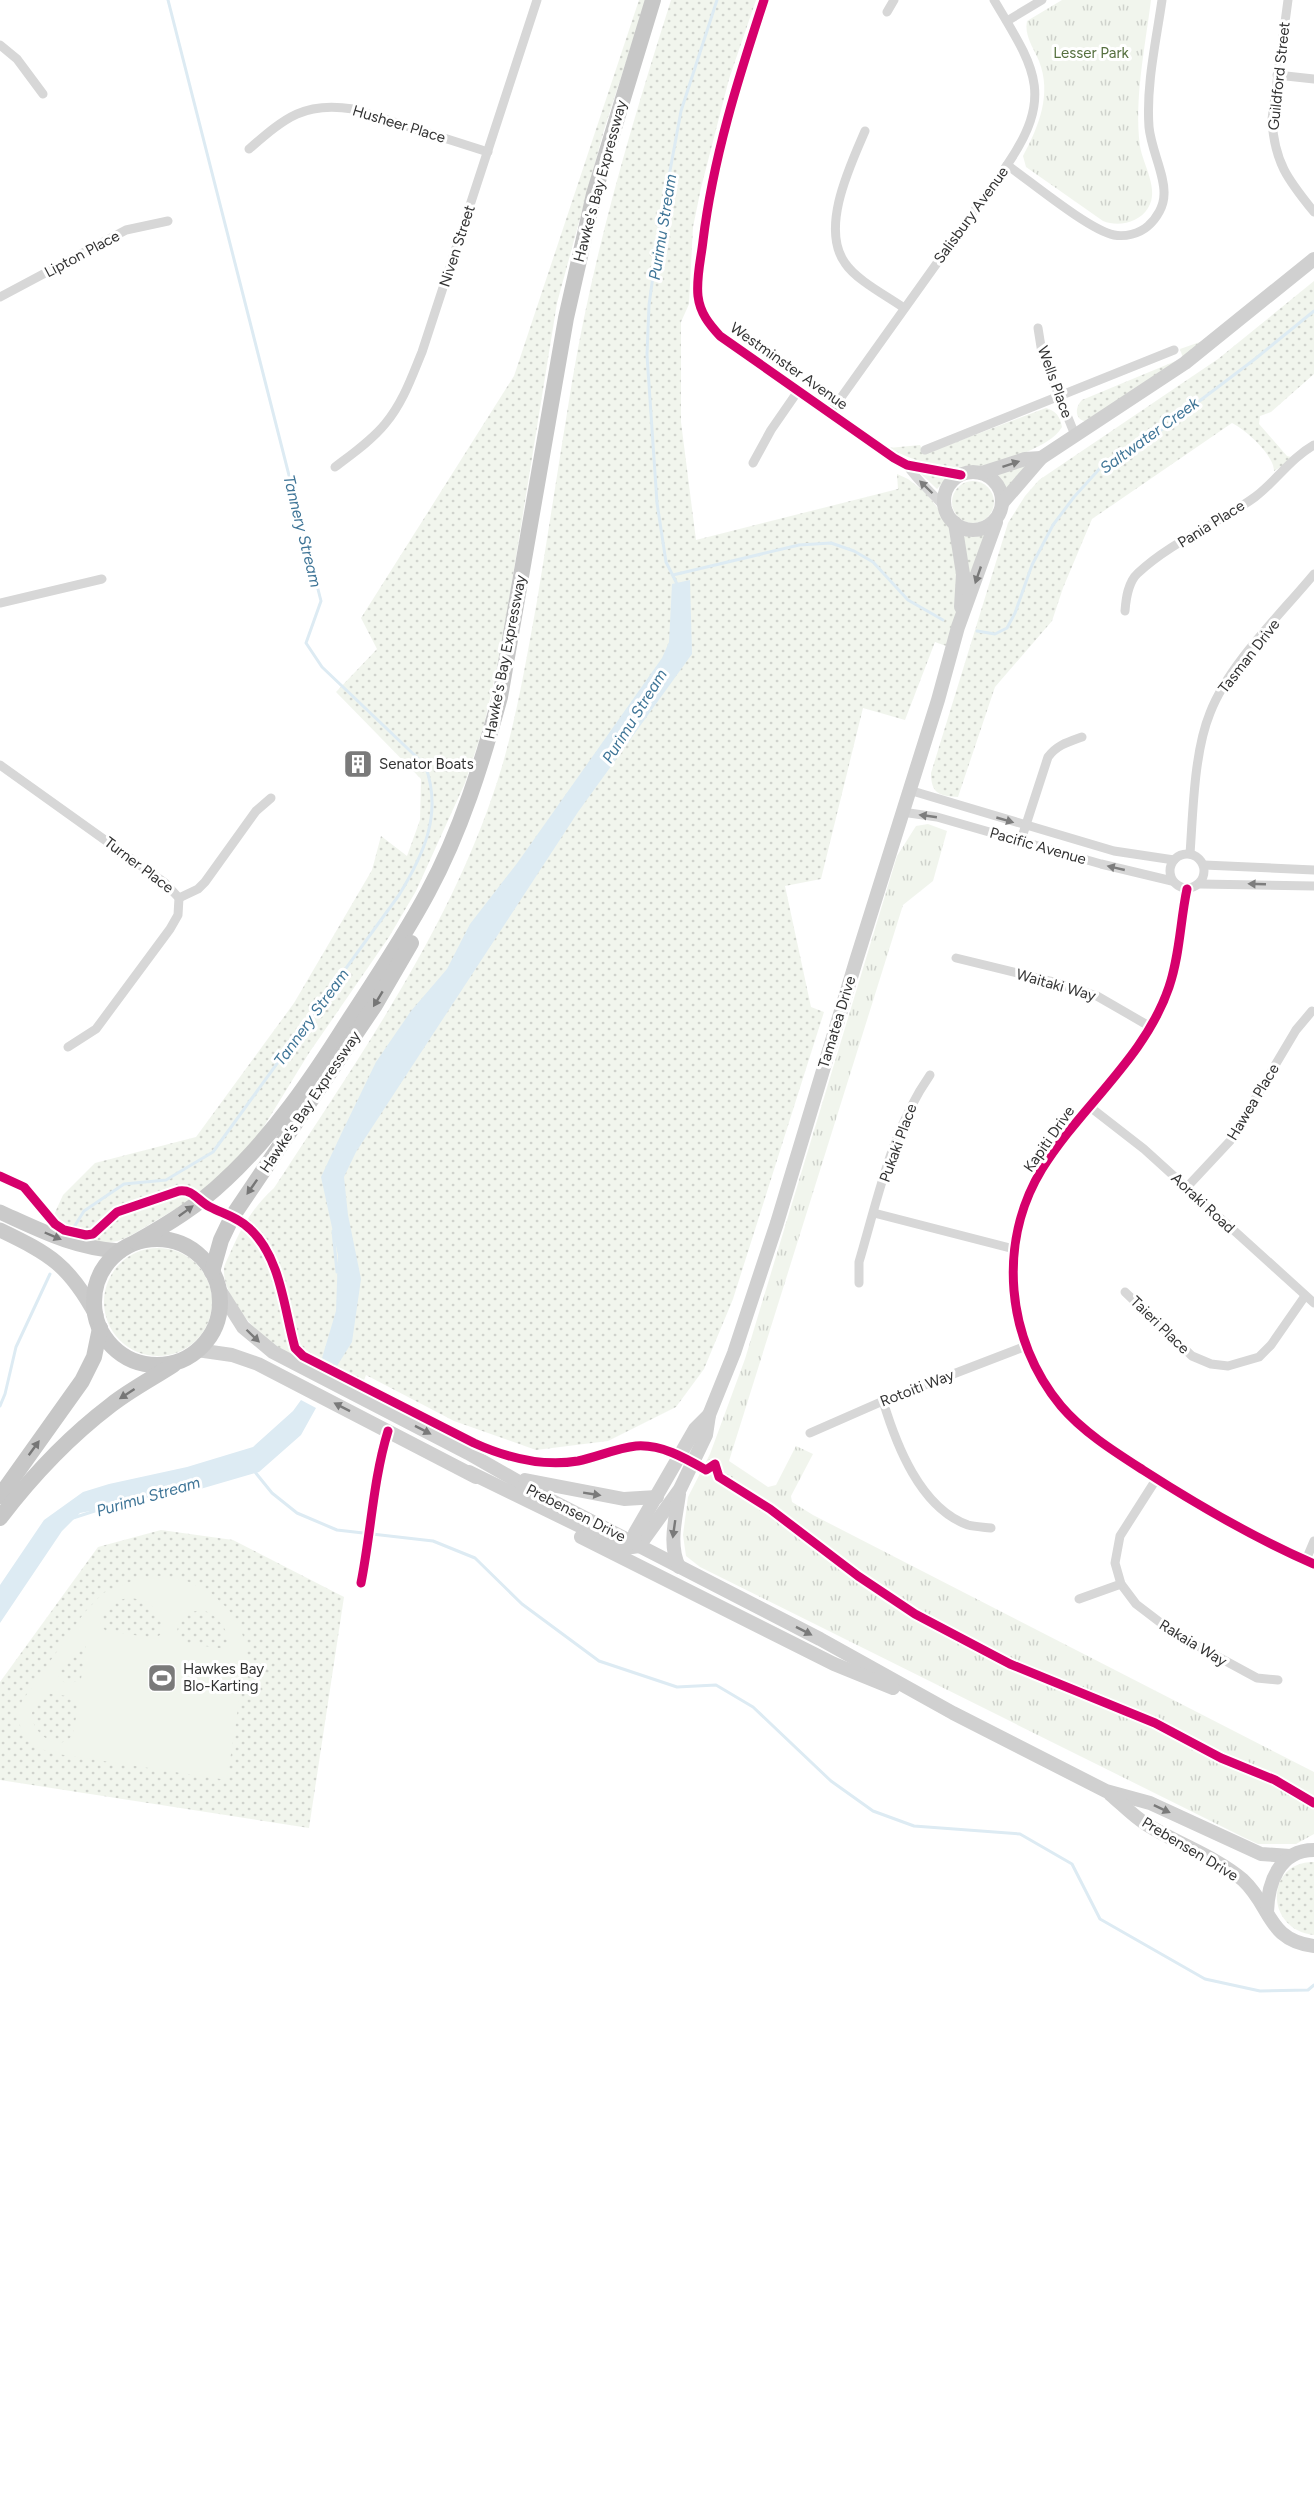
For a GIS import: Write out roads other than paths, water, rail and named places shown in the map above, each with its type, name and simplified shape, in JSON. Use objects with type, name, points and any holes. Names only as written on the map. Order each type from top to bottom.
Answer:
[{"type":"highway","name":"Hawke's Bay Expressway","points":[[136,1242],[180,1216],[212,1192],[267,1135],[332,1046],[405,932],[429,891],[453,838],[486,748],[500,697],[568,309],[594,194],[653,0]]},
{"type":"highway","name":"Hawke's Bay Expressway","points":[[212,1272],[221,1240],[232,1217],[375,1005],[421,924],[480,796],[498,741],[512,678],[567,359],[592,243],[622,122],[661,0]]},
{"type":"highway","points":[[0,1496],[82,1381],[94,1357],[98,1321],[94,1296],[100,1276],[107,1264],[120,1251],[136,1242],[153,1239],[180,1244],[195,1252],[212,1272],[219,1289],[214,1329],[197,1350],[113,1403],[89,1422],[46,1463],[0,1518]]},
{"type":"highway","points":[[98,1321],[111,1345],[132,1360],[153,1365],[177,1363]]},
{"type":"main road","points":[[1041,458],[1025,459],[982,473],[969,472],[961,475],[949,486],[944,499],[945,508],[955,523],[968,530],[977,531],[996,522],[1003,502],[1041,458],[1194,357],[1314,259]]},
{"type":"main road","points":[[982,473],[997,485],[1003,502]]},
{"type":"main road","name":"Tamatea Drive","points":[[636,1546],[680,1489],[706,1435],[709,1415],[734,1353],[777,1223],[938,700],[958,627],[996,522]]},
{"type":"main road","name":"Tamatea Drive","points":[[955,523],[963,574],[958,627]]},
{"type":"main road","points":[[0,1212],[74,1244],[96,1250],[120,1251]]},
{"type":"main road","points":[[0,1230],[56,1260],[78,1284],[98,1321]]},
{"type":"main road","name":"Prebensen Drive","points":[[219,1289],[243,1327],[267,1348],[468,1453],[494,1470],[636,1546],[820,1639],[953,1713],[1106,1791],[1150,1803],[1261,1854],[1290,1856],[1314,1850]]},
{"type":"main road","name":"Prebensen Drive","points":[[197,1350],[232,1355],[258,1364],[469,1472],[532,1511],[625,1560],[834,1664],[953,1713]]},
{"type":"main road","name":"Tamatea Drive","points":[[636,1546],[635,1533],[695,1429],[709,1415]]},
{"type":"main road","points":[[494,1470],[538,1484],[580,1492],[624,1499],[657,1497]]},
{"type":"main road","points":[[469,1472],[609,1541],[625,1548],[636,1546],[644,1558],[758,1619],[834,1664]]},
{"type":"main road","points":[[679,1567],[674,1556],[673,1536],[680,1489]]},
{"type":"main road","name":"Prebensen Drive","points":[[1106,1791],[1145,1824],[1241,1879],[1255,1893],[1272,1923],[1285,1937],[1295,1942],[1314,1946]]},
{"type":"main road","points":[[1267,1914],[1271,1882],[1290,1856]]},
{"type":"street","name":"Niven Street","points":[[335,467],[369,441],[386,423],[400,403],[423,351],[537,0]]},
{"type":"street","name":"Westminster Avenue","points":[[764,0],[737,83],[711,185],[698,283],[698,297],[704,318],[720,336],[894,458],[907,465],[961,475]]},
{"type":"street","points":[[887,12],[894,0]]},
{"type":"street","name":"Salisbury Avenue","points":[[830,413],[1007,165],[1028,130],[1033,116],[1035,89],[1030,63],[994,0]]},
{"type":"street","points":[[1006,21],[1042,0]]},
{"type":"street","points":[[1007,165],[1102,231],[1124,236],[1144,229],[1152,222],[1162,204],[1164,194],[1149,128],[1149,90],[1162,0]]},
{"type":"street","name":"Guildford Street","points":[[1288,0],[1272,119],[1275,149],[1284,174],[1314,212]]},
{"type":"street","points":[[0,45],[17,59],[43,94]]},
{"type":"street","points":[[1277,75],[1314,80]]},
{"type":"street","name":"Husheer Place","points":[[249,149],[283,120],[302,110],[316,106],[336,106],[353,109],[488,152]]},
{"type":"street","points":[[865,130],[850,164],[835,221],[834,239],[845,264],[904,308]]},
{"type":"street","name":"Lipton Place","points":[[0,297],[126,230],[168,221]]},
{"type":"street","name":"Wells Place","points":[[1038,328],[1042,353],[1075,435]]},
{"type":"street","points":[[925,450],[1174,350]]},
{"type":"street","points":[[753,463],[771,430],[798,391]]},
{"type":"street","name":"Pania Place","points":[[1125,611],[1126,594],[1136,575],[1194,534],[1256,496],[1299,455],[1314,445]]},
{"type":"street","name":"Westminster Avenue","points":[[907,465],[914,476],[945,508]]},
{"type":"street","name":"Tasman Drive","points":[[1190,854],[1199,756],[1209,714],[1230,676],[1314,574]]},
{"type":"street","points":[[0,603],[102,579]]},
{"type":"street","points":[[1021,840],[1048,757],[1054,749],[1082,736]]},
{"type":"street","name":"Turner Place","points":[[0,765],[156,876],[176,892],[179,898],[178,915],[171,929],[96,1029],[68,1047]]},
{"type":"street","name":"Pacific Avenue","points":[[909,790],[1114,851],[1174,860]]},
{"type":"street","points":[[179,898],[198,890],[256,811],[271,798]]},
{"type":"street","name":"Pacific Avenue","points":[[902,812],[937,817],[1101,864],[1173,881]]},
{"type":"street","points":[[1200,884],[1205,875],[1204,865],[1196,856],[1184,854],[1174,860],[1170,870],[1173,881],[1181,888],[1187,889],[1200,884],[1314,886]]},
{"type":"street","points":[[1204,865],[1314,870]]},
{"type":"street","name":"Kapiti Drive","points":[[1187,889],[1175,966],[1168,989],[1127,1061],[1042,1170],[1020,1222],[1012,1271],[1014,1302],[1026,1347],[1046,1386],[1062,1407],[1102,1442],[1226,1522],[1310,1562]]},
{"type":"street","name":"Waitaki Way","points":[[956,958],[1050,981],[1097,996],[1149,1026]]},
{"type":"street","name":"Hawea Place","points":[[1187,1187],[1230,1141],[1296,1030],[1312,1011]]},
{"type":"street","name":"Pukaki Place","points":[[858,1283],[859,1262],[903,1121],[913,1100],[930,1075]]},
{"type":"street","name":"Aoraki Road","points":[[1090,1107],[1187,1187],[1314,1303]]},
{"type":"street","points":[[874,1214],[1014,1249]]},
{"type":"street","name":"Taieri Place","points":[[1125,1292],[1192,1356],[1211,1364],[1228,1366],[1259,1357],[1271,1345],[1305,1296]]},
{"type":"street","name":"Rotoiti Way","points":[[810,1433],[883,1401],[1026,1347]]},
{"type":"street","points":[[883,1401],[906,1463],[924,1489],[951,1516],[969,1525],[991,1528]]},
{"type":"street","points":[[1079,1599],[1121,1584],[1115,1563],[1120,1536],[1157,1478]]},
{"type":"street","points":[[1310,1562],[1314,1541]]},
{"type":"street","name":"Rakaia Way","points":[[1121,1584],[1136,1604],[1174,1633],[1257,1678],[1278,1680]]},
{"type":"water","points":[[690,580],[692,654],[578,812],[356,1152],[344,1177],[348,1215],[361,1279],[352,1342],[337,1366],[322,1358],[336,1311],[338,1255],[321,1177],[376,1062],[411,1011],[447,969],[470,924],[518,862],[662,658],[669,642],[672,584]]},
{"type":"water","points":[[301,1400],[316,1408],[301,1435],[259,1472],[190,1492],[80,1513],[62,1531],[0,1623],[0,1585],[44,1520],[83,1492],[187,1467],[253,1447],[293,1411]]},
{"type":"waterway","name":"Tannery Stream","points":[[74,1227],[84,1211],[124,1184],[166,1180],[213,1152],[399,895],[423,849],[431,816],[432,800],[425,765],[322,667],[306,643],[321,601],[168,0]]},
{"type":"waterway","name":"Purimu Stream","points":[[678,586],[666,562],[657,503],[647,355],[649,305],[660,225],[681,111],[717,0]]},
{"type":"waterway","name":"Saltwater Creek","points":[[977,631],[995,634],[1007,628],[1015,613],[1032,565],[1053,525],[1102,466],[1136,449],[1314,311]]},
{"type":"waterway","name":"Saltwater Creek","points":[[673,575],[799,545],[831,543],[854,551],[873,562],[908,600],[943,620]]},
{"type":"waterway","name":"Purimu Stream","points":[[333,1231],[337,1272]]},
{"type":"waterway","name":"Tannery Stream","points":[[0,1406],[16,1347],[50,1274]]},
{"type":"waterway","points":[[255,1472],[272,1493],[297,1513],[337,1530],[433,1541],[475,1558],[522,1604],[599,1661],[677,1687],[716,1685],[753,1707],[831,1781],[873,1811],[914,1826],[1020,1834],[1072,1864],[1100,1919],[1205,1979],[1260,1991],[1308,1990],[1314,1985]]},
{"type":"waterway","name":"Purimu Stream","points":[[73,1518],[104,1508]]},
{"type":"place","name":"Senator Boats","points":[[358,764]]},
{"type":"place","name":"Hawkes Bay Blo-Karting","points":[[162,1678]]},
{"type":"park label","name":"Lesser Park","points":[[1091,53]]}]
